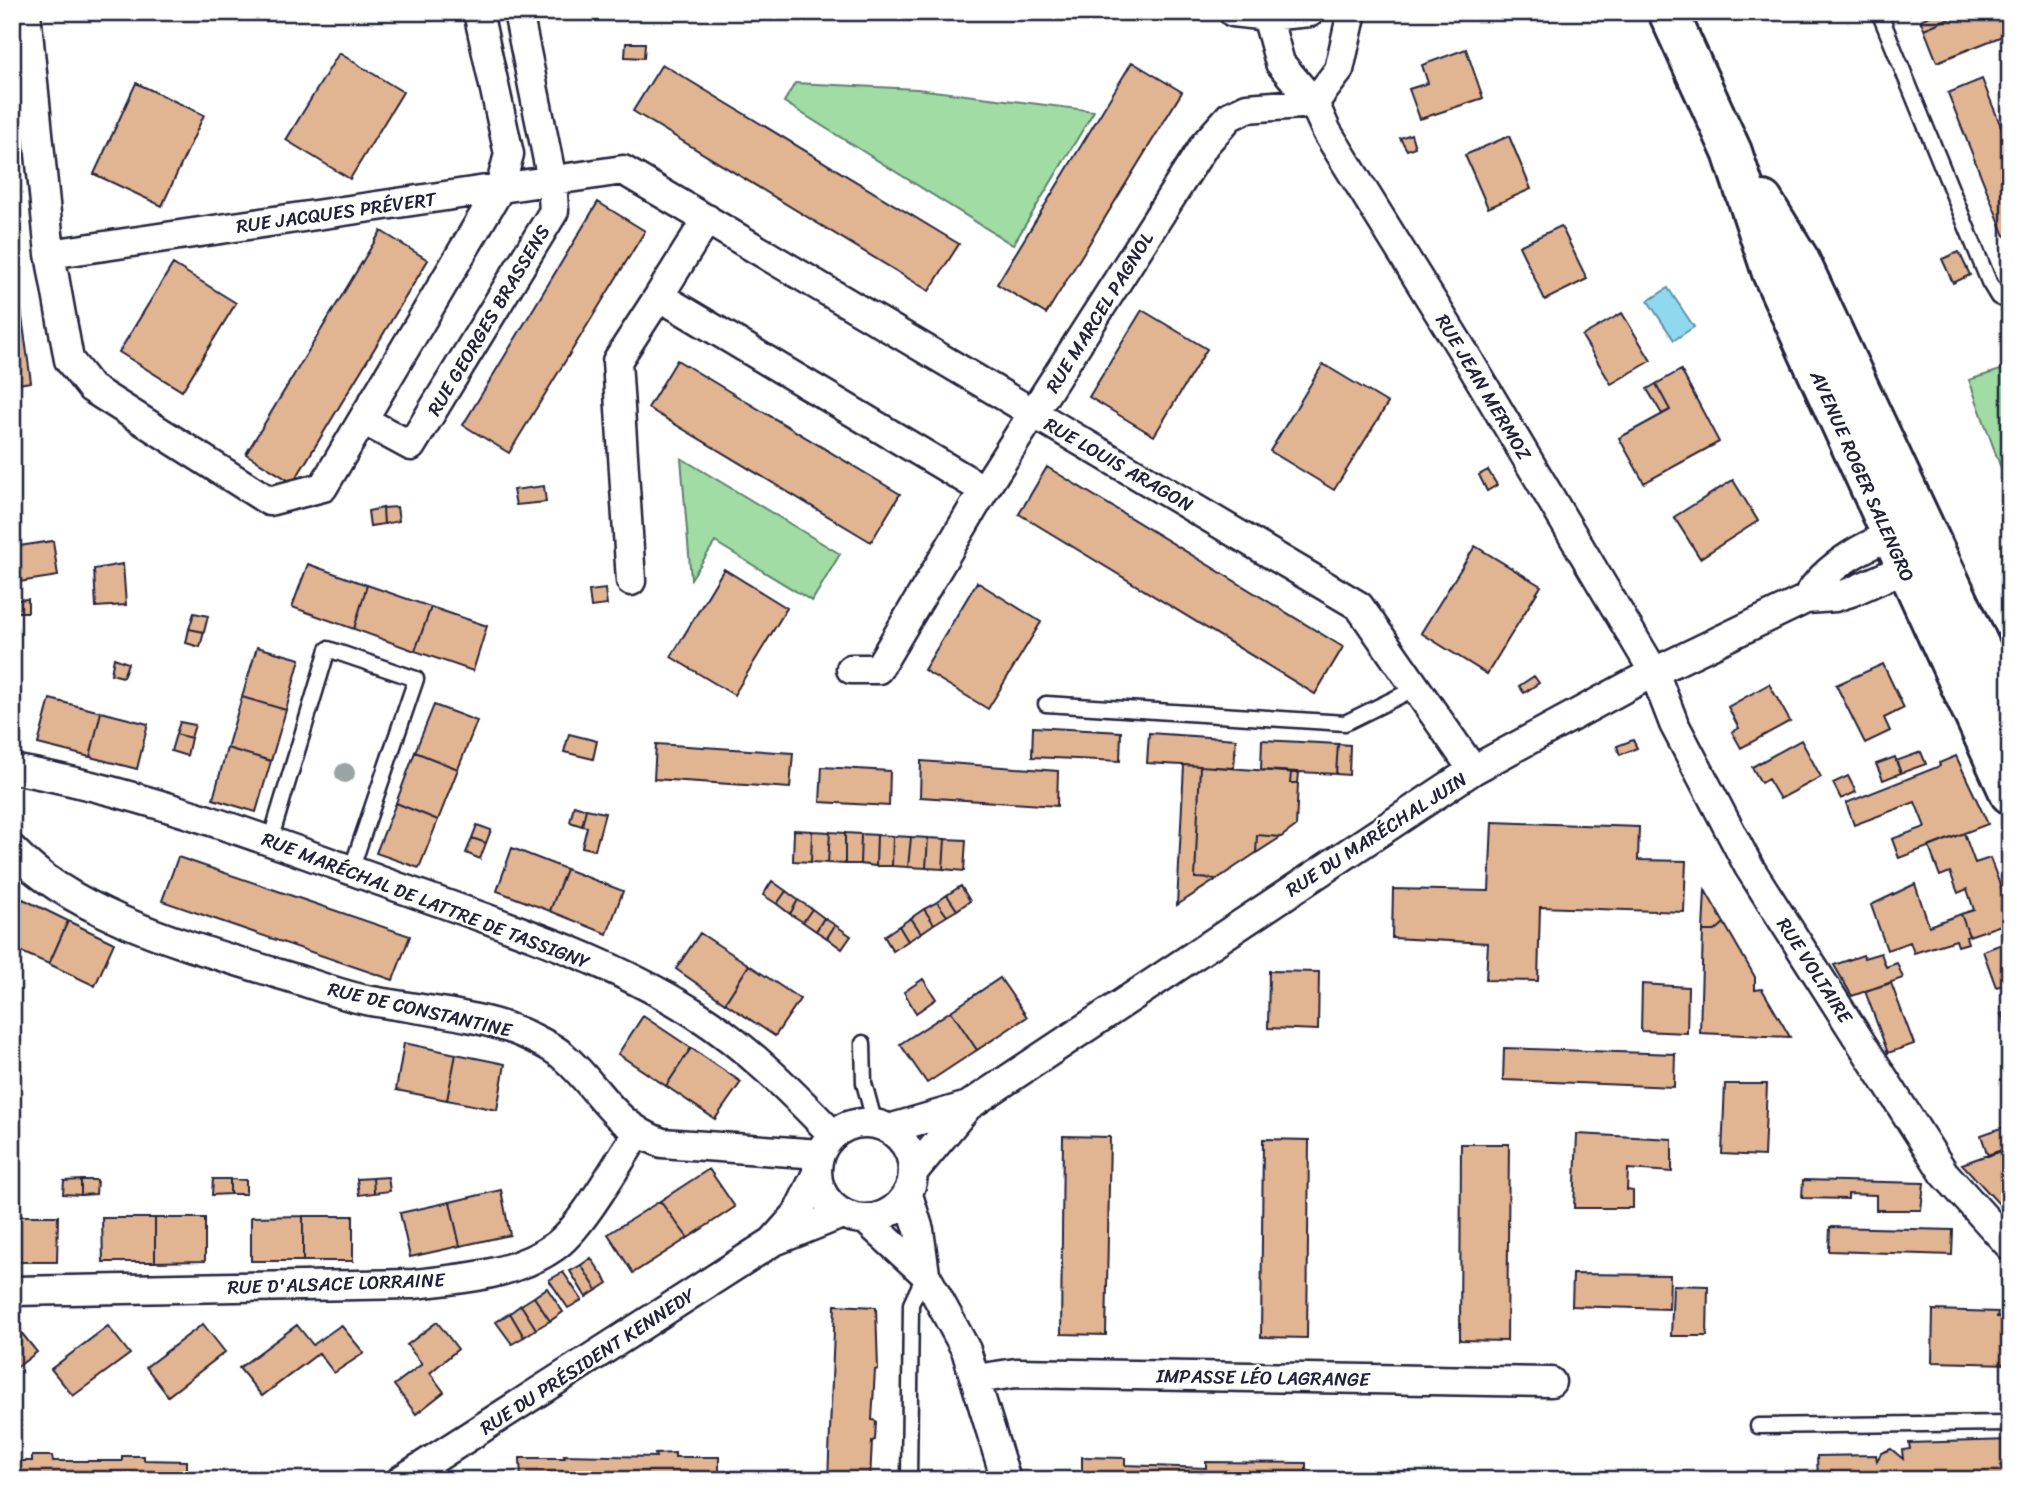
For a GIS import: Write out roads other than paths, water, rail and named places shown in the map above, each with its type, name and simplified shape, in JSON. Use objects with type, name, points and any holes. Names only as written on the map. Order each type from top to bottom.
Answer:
[{"type":"main road","name":"AVENUE ROGER SALENGRO","points":[[1668,12],[1732,152],[1772,273],[1914,545],[2010,711]]},
{"type":"main road","name":"AVENUE ROGER SALENGRO","points":[[1914,545],[2008,787]]},
{"type":"street","points":[[26,12],[50,254],[69,360],[91,388],[269,501],[323,487],[500,188],[509,154],[478,12]]},
{"type":"street","name":"RUE GEORGES BRASSENS","points":[[363,420],[411,446],[554,211],[552,180],[519,12]]},
{"type":"street","points":[[1233,12],[1267,16],[1310,12]]},
{"type":"street","points":[[1314,103],[1339,70],[1352,12]]},
{"type":"street","name":"RUE JEAN MERMOZ","points":[[1267,16],[1280,63],[1314,103],[1327,132],[1463,351],[1654,673]]},
{"type":"street","name":"RUE MARCEL PAGNOL","points":[[851,669],[878,669],[984,490],[1213,135],[1230,116],[1247,108],[1314,103]]},
{"type":"street","name":"RUE JACQUES PRÉVERT","points":[[50,254],[622,170]]},
{"type":"street","name":"RUE LOUIS ARAGON","points":[[622,170],[1359,606],[1473,770]]},
{"type":"street","points":[[631,581],[617,360],[708,219]]},
{"type":"street","points":[[659,296],[984,490]]},
{"type":"street","name":"RUE DU MARÉCHAL JUIN","points":[[1805,599],[1817,579],[1914,545]]},
{"type":"street","name":"RUE DU MARÉCHAL JUIN","points":[[911,1183],[968,1106],[1473,770],[1654,673],[1805,599],[1835,597],[1914,545]]},
{"type":"street","name":"RUE VOLTAIRE","points":[[1654,673],[1674,724],[1749,867],[1944,1172],[2010,1246]]},
{"type":"street","name":"RUE MARÉCHAL DE LATTRE DE TASSIGNY","points":[[12,769],[64,778],[177,808],[510,928],[637,981],[694,1014],[756,1058],[823,1154]]},
{"type":"street","name":"RUE DE CONSTANTINE","points":[[12,849],[37,871],[119,919],[239,961],[362,999],[453,1016],[520,1033],[563,1056],[614,1114],[637,1133],[662,1143],[823,1154]]},
{"type":"street","name":"RUE DU MARÉCHAL JUIN","points":[[882,1127],[968,1106]]},
{"type":"street","points":[[925,1275],[854,1217],[824,1197],[823,1154],[845,1127],[882,1127],[907,1147],[925,1275],[966,1350],[1006,1480]]},
{"type":"street","name":"RUE D'ALSACE LORRAINE","points":[[12,1291],[414,1284],[471,1278],[529,1262],[556,1246],[575,1226],[637,1133]]},
{"type":"street","name":"RUE DU PRÉSIDENT KENNEDY","points":[[401,1480],[772,1242],[797,1214],[823,1154]]},
{"type":"street","points":[[854,1217],[890,1213],[911,1183]]},
{"type":"street","name":"RUE DU PRÉSIDENT KENNEDY","points":[[772,1242],[854,1217]]},
{"type":"street","name":"IMPASSE LÉO LAGRANGE","points":[[976,1380],[1016,1373],[1551,1382]]},
{"type":"lane","points":[[1879,12],[1989,282],[1998,297],[2010,303]]},
{"type":"lane","points":[[270,841],[328,649],[416,678],[351,870]]},
{"type":"lane","points":[[1046,704],[1345,723],[1416,688]]},
{"type":"lane","points":[[863,1044],[864,1083],[882,1127]]},
{"type":"lane","points":[[909,1480],[911,1304],[925,1275]]},
{"type":"lane","points":[[1758,1426],[2010,1423]]},
{"type":"water","points":[[1668,288],[1694,327],[1674,340],[1648,301]]}]
